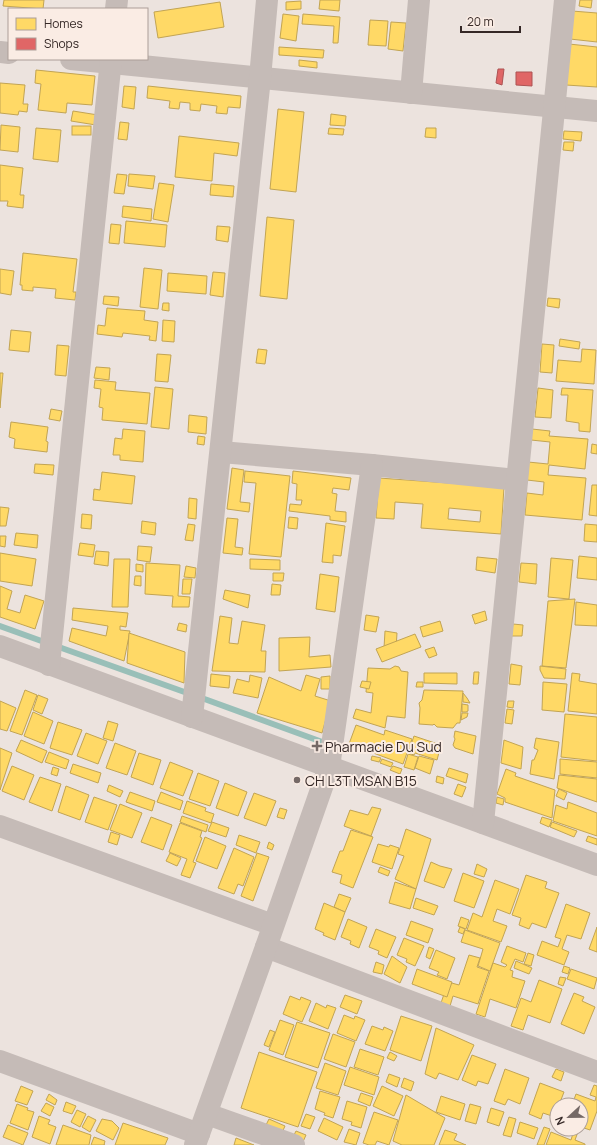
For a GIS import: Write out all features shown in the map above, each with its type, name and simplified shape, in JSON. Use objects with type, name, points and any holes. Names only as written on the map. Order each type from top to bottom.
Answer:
[{"type":"street","points":[[192,717],[221,452],[267,0]]},
{"type":"street","points":[[411,93],[419,0]]},
{"type":"street","points":[[483,823],[565,0]]},
{"type":"street","points":[[91,60],[597,111]]},
{"type":"street","points":[[49,665],[111,61]]},
{"type":"street","points":[[221,452],[372,464],[518,480]]},
{"type":"street","points":[[0,1061],[197,1139],[329,767],[372,464]]},
{"type":"street","points":[[0,646],[597,865]]},
{"type":"street","points":[[0,826],[273,925]]},
{"type":"street","points":[[266,947],[597,1072]]},
{"type":"street","points":[[206,1114],[294,1145]]},
{"type":"building: Homes","points":[[4,0],[44,0],[43,8],[3,6]]},
{"type":"building: Homes","points":[[320,0],[340,0],[339,11],[319,9]]},
{"type":"building: Homes","points":[[580,0],[592,0],[591,8],[579,6]]},
{"type":"building: Homes","points":[[301,1],[301,9],[286,10],[286,2]]},
{"type":"building: Homes","points":[[220,2],[224,27],[158,38],[154,12]]},
{"type":"building: Homes","points":[[572,11],[597,13],[597,42],[570,39]]},
{"type":"building: Homes","points":[[283,14],[299,16],[296,41],[280,38]]},
{"type":"building: Homes","points":[[303,14],[340,17],[338,43],[333,43],[334,26],[302,24]]},
{"type":"building: Homes","points":[[370,20],[388,21],[386,46],[368,45]]},
{"type":"building: Homes","points":[[391,22],[406,23],[403,51],[388,49]]},
{"type":"building: Homes","points":[[569,44],[597,47],[597,87],[566,85]]},
{"type":"building: Homes","points":[[279,47],[324,50],[323,58],[279,55]]},
{"type":"building: Homes","points":[[299,60],[317,62],[317,68],[299,66]]},
{"type":"building: Homes","points":[[36,70],[95,76],[92,105],[67,103],[66,113],[38,110],[41,84],[35,83]]},
{"type":"building: Homes","points":[[0,83],[25,85],[23,104],[28,104],[27,112],[19,111],[18,115],[0,113]]},
{"type":"building: Homes","points":[[124,86],[136,87],[134,109],[122,107]]},
{"type":"building: Homes","points":[[148,86],[241,96],[240,108],[228,107],[227,114],[216,113],[217,106],[201,104],[200,111],[190,110],[190,103],[180,102],[179,109],[169,108],[170,101],[147,98]]},
{"type":"building: Homes","points":[[278,109],[304,112],[296,192],[270,189]]},
{"type":"building: Homes","points":[[73,111],[98,115],[96,125],[71,121]]},
{"type":"building: Homes","points":[[331,114],[346,116],[345,126],[330,125]]},
{"type":"building: Homes","points":[[120,122],[129,123],[127,140],[118,139]]},
{"type":"building: Homes","points":[[1,125],[20,127],[18,152],[0,150]]},
{"type":"building: Homes","points":[[72,126],[91,126],[91,135],[72,135]]},
{"type":"building: Homes","points":[[36,128],[61,130],[58,162],[33,159]]},
{"type":"building: Homes","points":[[329,128],[344,129],[343,135],[328,134]]},
{"type":"building: Homes","points":[[426,128],[436,128],[436,138],[425,137]]},
{"type":"building: Homes","points":[[564,131],[582,132],[581,141],[563,139]]},
{"type":"building: Homes","points":[[179,136],[239,143],[237,156],[214,153],[212,181],[175,177]]},
{"type":"building: Homes","points":[[564,142],[574,142],[573,151],[563,150]]},
{"type":"building: Homes","points":[[0,165],[23,168],[20,195],[24,195],[23,208],[7,206],[8,201],[0,201]]},
{"type":"building: Homes","points":[[117,174],[127,175],[124,194],[114,193]]},
{"type":"building: Homes","points":[[129,174],[155,176],[153,189],[128,186]]},
{"type":"building: Homes","points":[[159,183],[174,185],[168,222],[153,219]]},
{"type":"building: Homes","points":[[211,184],[234,186],[233,197],[210,195]]},
{"type":"building: Homes","points":[[123,206],[152,209],[151,221],[122,217]]},
{"type":"building: Homes","points":[[267,217],[294,220],[287,299],[260,296]]},
{"type":"building: Homes","points":[[126,221],[167,225],[165,247],[124,243]]},
{"type":"building: Homes","points":[[111,224],[121,225],[119,244],[109,243]]},
{"type":"building: Homes","points":[[217,226],[230,227],[228,242],[216,240]]},
{"type":"building: Homes","points":[[23,253],[77,259],[73,292],[76,292],[75,300],[55,298],[56,289],[33,287],[33,291],[22,290],[22,285],[20,285]]},
{"type":"building: Homes","points":[[144,268],[162,270],[158,309],[140,307]]},
{"type":"building: Homes","points":[[0,269],[14,271],[11,295],[0,293]]},
{"type":"building: Homes","points":[[213,272],[225,273],[223,297],[210,295]]},
{"type":"building: Homes","points":[[168,273],[207,276],[206,294],[167,291]]},
{"type":"building: Homes","points":[[104,296],[119,297],[118,306],[103,304]]},
{"type":"building: Homes","points":[[548,298],[560,299],[559,308],[547,306]]},
{"type":"building: Homes","points":[[163,303],[169,303],[169,311],[162,310]]},
{"type":"building: Homes","points":[[107,308],[145,311],[144,320],[158,322],[156,341],[149,340],[150,336],[123,333],[122,337],[97,334],[98,325],[105,326]]},
{"type":"building: Homes","points":[[163,320],[175,321],[174,342],[162,341]]},
{"type":"building: Homes","points":[[11,330],[31,332],[29,352],[9,350]]},
{"type":"building: Homes","points":[[560,339],[580,342],[579,349],[559,346]]},
{"type":"building: Homes","points":[[542,344],[554,345],[552,373],[540,372]]},
{"type":"building: Homes","points":[[57,345],[69,346],[66,376],[55,375]]},
{"type":"building: Homes","points":[[258,349],[267,350],[265,364],[256,363]]},
{"type":"building: Homes","points":[[582,349],[596,350],[594,384],[556,381],[558,360],[581,362]]},
{"type":"building: Homes","points":[[157,354],[171,355],[168,382],[155,381]]},
{"type":"building: Homes","points":[[96,367],[110,368],[109,380],[94,378]]},
{"type":"building: Homes","points":[[0,373],[3,373],[0,408]]},
{"type":"building: Homes","points":[[95,380],[116,382],[115,390],[150,393],[147,424],[102,420],[103,408],[99,407],[101,389],[94,388]]},
{"type":"building: Homes","points":[[155,387],[173,389],[169,429],[151,427]]},
{"type":"building: Homes","points":[[538,388],[553,390],[551,418],[535,417]]},
{"type":"building: Homes","points":[[562,388],[593,390],[590,432],[579,431],[579,423],[566,421],[568,395],[561,395]]},
{"type":"building: Homes","points":[[51,409],[62,411],[60,421],[49,419]]},
{"type":"building: Homes","points":[[189,415],[207,417],[206,434],[188,432]]},
{"type":"building: Homes","points":[[11,422],[48,427],[46,441],[48,442],[47,452],[14,448],[15,439],[9,437]]},
{"type":"building: Homes","points":[[123,429],[145,431],[143,462],[120,460],[120,455],[113,455],[115,438],[122,439]]},
{"type":"building: Homes","points":[[532,429],[550,431],[549,436],[588,439],[585,469],[549,465],[548,475],[586,478],[582,520],[525,515],[527,493],[543,495],[544,482],[527,480],[528,462],[548,464],[550,442],[531,440]]},
{"type":"building: Homes","points":[[198,436],[205,437],[204,445],[197,444]]},
{"type":"building: Homes","points":[[592,444],[597,445],[597,454],[591,453]]},
{"type":"building: Homes","points":[[35,464],[54,465],[53,475],[34,473]]},
{"type":"building: Homes","points":[[232,468],[244,470],[240,502],[250,503],[249,512],[227,509]]},
{"type":"building: Homes","points":[[245,471],[290,476],[281,557],[249,554],[256,483],[244,482]]},
{"type":"building: Homes","points":[[293,471],[351,478],[349,490],[333,488],[332,493],[337,494],[335,511],[346,512],[346,522],[330,520],[330,516],[289,511],[290,504],[301,505],[302,500],[296,500],[297,484],[292,483]]},
{"type":"building: Homes","points":[[102,472],[135,476],[132,504],[93,500],[94,489],[100,490]]},
{"type":"building: Homes","points":[[379,478],[504,487],[501,534],[421,528],[423,504],[395,502],[394,519],[376,518]],"holes":[[[449,508],[481,511],[480,522],[448,519]]]},
{"type":"building: Homes","points":[[592,485],[597,485],[597,516],[589,515]]},
{"type":"building: Homes","points":[[189,498],[197,499],[196,519],[188,518]]},
{"type":"building: Homes","points":[[0,507],[9,508],[6,526],[0,526]]},
{"type":"building: Homes","points":[[82,514],[92,515],[91,529],[81,528]]},
{"type":"building: Homes","points":[[289,517],[298,518],[297,529],[288,528]]},
{"type":"building: Homes","points":[[227,518],[238,519],[235,547],[243,548],[242,555],[223,553]]},
{"type":"building: Homes","points":[[142,521],[156,523],[155,535],[141,533]]},
{"type":"building: Homes","points":[[326,523],[345,526],[341,556],[333,555],[333,563],[322,562]]},
{"type":"building: Homes","points":[[188,524],[195,525],[193,541],[185,540]]},
{"type":"building: Homes","points":[[585,524],[597,525],[597,542],[584,541]]},
{"type":"building: Homes","points":[[16,533],[38,535],[37,548],[14,545]]},
{"type":"building: Homes","points":[[0,536],[6,536],[5,547],[0,546]]},
{"type":"building: Homes","points":[[80,543],[95,545],[93,557],[78,555]]},
{"type":"building: Homes","points":[[138,546],[152,547],[150,562],[137,560]]},
{"type":"building: Homes","points":[[96,551],[109,552],[108,566],[94,564]]},
{"type":"building: Homes","points":[[0,553],[36,559],[32,586],[0,581]]},
{"type":"building: Homes","points":[[579,556],[597,558],[597,580],[577,578]]},
{"type":"building: Homes","points":[[477,557],[497,559],[495,573],[476,570]]},
{"type":"building: Homes","points":[[551,558],[573,560],[569,599],[548,597]]},
{"type":"building: Homes","points":[[114,559],[130,559],[128,607],[112,607]]},
{"type":"building: Homes","points":[[250,559],[280,560],[280,570],[250,569]]},
{"type":"building: Homes","points":[[146,563],[180,565],[178,596],[190,597],[189,607],[172,607],[173,596],[145,594]]},
{"type":"building: Homes","points":[[521,563],[537,564],[536,584],[519,582]]},
{"type":"building: Homes","points":[[136,564],[143,565],[143,572],[136,571]]},
{"type":"building: Homes","points":[[186,566],[196,568],[195,578],[184,577]]},
{"type":"building: Homes","points":[[273,573],[284,573],[283,581],[273,581]]},
{"type":"building: Homes","points":[[320,574],[339,577],[335,612],[316,609]]},
{"type":"building: Homes","points":[[135,576],[141,576],[141,586],[134,585]]},
{"type":"building: Homes","points":[[183,579],[192,579],[190,594],[182,594]]},
{"type":"building: Homes","points":[[272,584],[281,585],[280,595],[271,595]]},
{"type":"building: Homes","points":[[0,586],[12,591],[7,609],[20,613],[25,595],[44,601],[35,629],[0,617]]},
{"type":"building: Homes","points":[[225,590],[250,595],[248,608],[223,599]]},
{"type":"building: Homes","points":[[575,599],[566,668],[542,666],[548,601]]},
{"type":"building: Homes","points":[[576,602],[597,605],[597,626],[575,625]]},
{"type":"building: Homes","points":[[73,608],[128,613],[126,627],[120,626],[120,630],[130,631],[124,661],[69,641],[72,628],[106,636],[108,626],[72,620]]},
{"type":"building: Homes","points":[[485,611],[487,620],[475,624],[472,615]]},
{"type":"building: Homes","points":[[366,615],[379,617],[376,632],[364,630]]},
{"type":"building: Homes","points":[[220,616],[232,618],[229,643],[238,644],[242,621],[265,625],[261,651],[266,651],[265,672],[212,671]]},
{"type":"building: Homes","points":[[440,621],[443,631],[423,637],[420,627]]},
{"type":"building: Homes","points":[[179,623],[187,625],[186,632],[177,630]]},
{"type":"building: Homes","points":[[513,624],[523,625],[522,636],[511,636]]},
{"type":"building: Homes","points":[[385,631],[397,633],[396,649],[384,648]]},
{"type":"building: Homes","points":[[129,633],[185,652],[184,683],[127,663]]},
{"type":"building: Homes","points":[[415,634],[421,647],[382,662],[376,649]]},
{"type":"building: Homes","points":[[310,637],[309,657],[330,655],[331,667],[279,671],[279,638]]},
{"type":"building: Homes","points":[[434,647],[437,655],[429,658],[425,650]]},
{"type":"building: Homes","points":[[511,664],[522,666],[520,685],[509,684]]},
{"type":"building: Homes","points":[[395,666],[399,667],[401,671],[408,672],[405,718],[387,716],[385,728],[353,718],[356,709],[371,713],[373,693],[366,692],[368,668],[390,669]]},
{"type":"building: Homes","points":[[540,666],[566,669],[565,679],[544,678],[540,670]]},
{"type":"building: Homes","points":[[474,672],[479,672],[478,684],[473,684]]},
{"type":"building: Homes","points":[[424,673],[457,673],[457,684],[424,683]]},
{"type":"building: Homes","points":[[572,673],[580,674],[579,681],[597,684],[597,714],[568,711]]},
{"type":"building: Homes","points":[[211,674],[230,676],[229,688],[210,686]]},
{"type":"building: Homes","points":[[250,675],[262,678],[258,698],[233,693],[237,679],[249,682]]},
{"type":"building: Homes","points":[[306,675],[320,679],[315,696],[331,701],[322,733],[257,713],[269,677],[301,691]]},
{"type":"building: Homes","points":[[330,676],[330,689],[321,689],[321,677]]},
{"type":"building: Homes","points":[[362,681],[371,682],[369,689],[360,687]]},
{"type":"building: Homes","points":[[417,682],[423,682],[423,687],[416,687]]},
{"type":"building: Homes","points":[[543,682],[567,684],[564,712],[542,710]]},
{"type":"building: Homes","points":[[25,690],[37,695],[22,735],[10,731]]},
{"type":"building: Homes","points":[[424,690],[463,691],[460,723],[457,723],[453,728],[437,727],[434,724],[419,724],[419,703],[422,700]]},
{"type":"building: Homes","points":[[463,693],[467,698],[470,703],[463,702]]},
{"type":"building: Homes","points":[[38,695],[48,699],[42,714],[33,710]]},
{"type":"building: Homes","points":[[0,701],[16,708],[7,731],[0,729]]},
{"type":"building: Homes","points":[[508,701],[514,701],[513,708],[507,707]]},
{"type":"building: Homes","points":[[462,704],[468,705],[468,711],[462,712]]},
{"type":"building: Homes","points":[[507,709],[514,710],[512,724],[505,723]]},
{"type":"building: Homes","points":[[33,712],[53,721],[44,744],[24,736]]},
{"type":"building: Homes","points":[[462,713],[468,713],[467,717],[461,720]]},
{"type":"building: Homes","points":[[565,714],[597,717],[597,761],[561,757]]},
{"type":"building: Homes","points":[[108,721],[118,724],[113,741],[103,738]]},
{"type":"building: Homes","points":[[58,722],[82,730],[72,755],[50,748]]},
{"type":"building: Homes","points":[[356,725],[384,735],[385,730],[412,739],[403,764],[349,744]]},
{"type":"building: Homes","points":[[455,731],[476,736],[473,754],[455,748],[453,745]]},
{"type":"building: Homes","points":[[86,733],[107,741],[98,764],[77,756]]},
{"type":"building: Homes","points":[[414,736],[441,745],[437,760],[415,753],[414,755],[408,753]]},
{"type":"building: Homes","points":[[536,738],[559,742],[554,779],[530,774],[532,760],[534,760],[538,750],[534,748]]},
{"type":"building: Homes","points":[[21,740],[47,751],[42,763],[16,751]]},
{"type":"building: Homes","points":[[504,740],[523,747],[521,769],[501,763]]},
{"type":"building: Homes","points":[[115,743],[136,751],[127,775],[106,768]]},
{"type":"building: Homes","points":[[0,748],[12,753],[0,790]]},
{"type":"building: Homes","points":[[49,752],[69,760],[66,769],[45,762]]},
{"type":"building: Homes","points":[[139,753],[161,760],[153,785],[131,777]]},
{"type":"building: Homes","points":[[408,754],[418,757],[414,770],[404,767]]},
{"type":"building: Homes","points":[[372,756],[381,758],[379,762],[371,760]]},
{"type":"building: Homes","points":[[419,756],[434,760],[430,774],[415,768]]},
{"type":"building: Homes","points":[[382,759],[393,763],[391,767],[380,763]]},
{"type":"building: Homes","points":[[560,759],[597,762],[597,778],[560,774]]},
{"type":"building: Homes","points":[[170,762],[193,771],[183,796],[160,788]]},
{"type":"building: Homes","points":[[73,764],[101,773],[98,783],[70,773]]},
{"type":"building: Homes","points":[[12,766],[34,775],[24,800],[2,791]]},
{"type":"building: Homes","points":[[393,766],[402,769],[400,774],[390,770]]},
{"type":"building: Homes","points":[[53,767],[59,769],[57,776],[51,774]]},
{"type":"building: Homes","points":[[449,768],[468,774],[466,783],[446,776]]},
{"type":"building: Homes","points":[[506,769],[516,773],[515,776],[555,790],[552,818],[505,802],[505,798],[497,794]]},
{"type":"building: Homes","points":[[198,773],[219,781],[210,806],[189,799]]},
{"type":"building: Homes","points":[[559,775],[597,779],[597,802],[557,788]]},
{"type":"building: Homes","points":[[437,776],[444,778],[443,784],[436,782]]},
{"type":"building: Homes","points":[[40,777],[61,784],[52,811],[29,802]]},
{"type":"building: Homes","points":[[225,783],[247,792],[238,816],[216,808]]},
{"type":"building: Homes","points":[[458,784],[466,787],[462,797],[454,794]]},
{"type":"building: Homes","points":[[109,785],[123,791],[120,797],[107,791]]},
{"type":"building: Homes","points":[[66,786],[89,795],[80,820],[58,812]]},
{"type":"building: Homes","points":[[559,789],[567,793],[564,800],[556,796]]},
{"type":"building: Homes","points":[[130,792],[155,801],[152,811],[126,802]]},
{"type":"building: Homes","points":[[161,792],[183,801],[180,810],[157,802]]},
{"type":"building: Homes","points":[[254,793],[276,801],[266,826],[244,818]]},
{"type":"building: Homes","points":[[94,797],[117,805],[108,830],[85,822]]},
{"type":"building: Homes","points":[[497,797],[504,799],[503,805],[496,803]]},
{"type":"building: Homes","points":[[187,801],[206,808],[205,811],[214,814],[211,823],[183,813]]},
{"type":"building: Homes","points":[[568,802],[597,813],[597,836],[553,821],[556,805],[567,809]]},
{"type":"building: Homes","points":[[120,804],[142,813],[132,838],[110,830]]},
{"type":"building: Homes","points":[[372,807],[381,809],[371,836],[344,826],[350,810],[368,815]]},
{"type":"building: Homes","points":[[280,808],[287,810],[284,819],[277,817]]},
{"type":"building: Homes","points":[[182,816],[208,825],[206,832],[180,822]]},
{"type":"building: Homes","points":[[151,817],[172,825],[163,850],[141,842]]},
{"type":"building: Homes","points":[[542,817],[552,820],[549,827],[540,823]]},
{"type":"building: Homes","points":[[212,822],[229,828],[226,837],[208,831]]},
{"type":"building: Homes","points":[[552,822],[577,831],[574,837],[550,827]]},
{"type":"building: Homes","points":[[180,823],[202,831],[200,837],[202,838],[193,862],[196,863],[190,878],[181,875],[187,859],[169,852]]},
{"type":"building: Homes","points":[[406,829],[431,839],[416,889],[395,879],[404,856],[398,854]]},
{"type":"building: Homes","points":[[351,830],[373,837],[353,888],[340,883],[342,875],[332,872],[340,851],[343,851]]},
{"type":"building: Homes","points":[[111,832],[120,835],[117,845],[108,842]]},
{"type":"building: Homes","points":[[239,835],[260,842],[256,853],[236,845]]},
{"type":"building: Homes","points":[[588,836],[597,839],[597,845],[586,841]]},
{"type":"building: Homes","points":[[205,837],[226,846],[217,869],[196,861]]},
{"type":"building: Homes","points":[[269,842],[274,845],[272,850],[267,848]]},
{"type":"building: Homes","points":[[378,844],[389,847],[390,845],[399,848],[392,869],[372,862]]},
{"type":"building: Homes","points":[[234,848],[254,857],[243,886],[238,884],[234,894],[218,888]]},
{"type":"building: Homes","points":[[170,853],[181,858],[177,866],[166,861]]},
{"type":"building: Homes","points":[[257,853],[269,857],[253,901],[241,896]]},
{"type":"building: Homes","points":[[431,862],[452,869],[444,888],[424,881]]},
{"type":"building: Homes","points":[[477,864],[487,869],[484,877],[474,874]]},
{"type":"building: Homes","points":[[380,867],[390,871],[388,876],[378,872]]},
{"type":"building: Homes","points":[[463,873],[484,881],[474,908],[454,901]]},
{"type":"building: Homes","points":[[526,875],[547,882],[545,888],[559,893],[546,928],[532,923],[529,929],[519,925],[521,918],[512,915]]},
{"type":"building: Homes","points":[[495,880],[519,889],[510,914],[497,909],[493,921],[507,926],[501,942],[467,930],[473,913],[482,917]]},
{"type":"building: Homes","points":[[395,882],[416,889],[410,909],[389,903]]},
{"type":"building: Homes","points":[[339,894],[351,898],[345,912],[334,907]]},
{"type":"building: Homes","points":[[416,898],[438,906],[434,915],[413,908]]},
{"type":"building: Homes","points":[[324,903],[345,912],[335,940],[323,935],[324,933],[315,929]]},
{"type":"building: Homes","points":[[566,904],[590,913],[581,939],[567,935],[562,949],[569,952],[564,965],[537,955],[542,941],[558,947],[561,939],[555,937]]},
{"type":"building: Homes","points":[[461,917],[469,920],[466,929],[458,926]]},
{"type":"building: Homes","points":[[348,919],[367,927],[359,948],[350,944],[351,941],[341,937]]},
{"type":"building: Homes","points":[[411,921],[433,929],[428,943],[406,935]]},
{"type":"building: Homes","points":[[460,927],[465,929],[463,934],[458,932]]},
{"type":"building: Homes","points":[[597,927],[597,952],[589,949]]},
{"type":"building: Homes","points":[[376,929],[396,937],[387,958],[378,954],[379,951],[369,947]]},
{"type":"building: Homes","points":[[465,930],[500,943],[490,971],[478,966],[483,949],[461,942]]},
{"type":"building: Homes","points":[[404,938],[424,946],[415,966],[406,962],[407,959],[397,955]]},
{"type":"building: Homes","points":[[507,946],[526,953],[523,962],[515,959],[510,970],[513,971],[512,977],[525,981],[516,1008],[490,999],[485,1017],[476,1014],[493,963],[505,967],[507,965],[501,962]]},
{"type":"building: Homes","points":[[429,947],[434,949],[430,959],[426,957]]},
{"type":"building: Homes","points":[[436,950],[455,958],[447,979],[437,975],[439,972],[429,968]]},
{"type":"building: Homes","points":[[528,953],[534,955],[531,966],[524,964]]},
{"type":"building: Homes","points":[[469,955],[480,958],[477,967],[489,971],[478,1004],[453,996],[450,1006],[441,1003],[448,982],[459,985]]},
{"type":"building: Homes","points":[[392,956],[407,967],[400,983],[384,974]]},
{"type":"building: Homes","points":[[516,961],[532,968],[529,974],[514,968]]},
{"type":"building: Homes","points":[[376,962],[384,965],[382,974],[373,972]]},
{"type":"building: Homes","points":[[564,966],[570,968],[568,974],[562,972]]},
{"type":"building: Homes","points":[[417,969],[452,982],[447,997],[412,984]]},
{"type":"building: Homes","points":[[571,969],[597,978],[594,989],[567,979]]},
{"type":"building: Homes","points":[[560,977],[566,978],[563,986],[558,984]]},
{"type":"building: Homes","points":[[539,980],[562,989],[550,1023],[528,1015],[523,1030],[511,1026],[521,998],[531,1002]]},
{"type":"building: Homes","points":[[574,993],[584,997],[582,1001],[595,1007],[584,1034],[561,1024]]},
{"type":"building: Homes","points":[[345,995],[362,1001],[357,1014],[340,1007]]},
{"type":"building: Homes","points":[[290,996],[300,1000],[301,997],[311,1001],[302,1022],[283,1014]]},
{"type":"building: Homes","points":[[316,1003],[326,1008],[327,1005],[336,1008],[328,1029],[309,1021]]},
{"type":"building: Homes","points":[[344,1015],[354,1019],[355,1016],[365,1020],[356,1041],[337,1033]]},
{"type":"building: Homes","points":[[401,1016],[432,1026],[421,1061],[390,1050]]},
{"type":"building: Homes","points":[[280,1020],[294,1025],[283,1055],[269,1050]]},
{"type":"building: Homes","points":[[297,1022],[330,1033],[318,1068],[285,1057]]},
{"type":"building: Homes","points":[[372,1026],[383,1030],[384,1027],[393,1031],[385,1051],[365,1044]]},
{"type":"building: Homes","points":[[436,1028],[474,1045],[458,1080],[439,1073],[436,1079],[425,1074]]},
{"type":"building: Homes","points":[[270,1030],[275,1032],[269,1047],[264,1045]]},
{"type":"building: Homes","points":[[333,1034],[355,1042],[346,1067],[324,1059]]},
{"type":"building: Homes","points":[[360,1049],[384,1057],[378,1075],[354,1067]]},
{"type":"building: Homes","points":[[259,1052],[317,1072],[298,1127],[241,1108]]},
{"type":"building: Homes","points":[[390,1052],[397,1056],[394,1061],[387,1058]]},
{"type":"building: Homes","points":[[472,1055],[496,1064],[488,1084],[478,1081],[476,1086],[462,1080]]},
{"type":"building: Homes","points":[[325,1063],[346,1071],[338,1095],[316,1088]]},
{"type":"building: Homes","points":[[350,1067],[379,1077],[374,1095],[344,1085]]},
{"type":"building: Homes","points":[[505,1069],[529,1078],[520,1104],[508,1099],[505,1105],[494,1101]]},
{"type":"building: Homes","points":[[556,1069],[564,1072],[561,1081],[552,1077]]},
{"type":"building: Homes","points":[[389,1074],[400,1078],[397,1087],[386,1082]]},
{"type":"building: Homes","points":[[404,1078],[414,1082],[411,1091],[401,1087]]},
{"type":"building: Homes","points":[[540,1083],[564,1092],[562,1097],[549,1097],[549,1115],[543,1113],[541,1119],[529,1114]]},
{"type":"building: Homes","points":[[594,1085],[597,1086],[597,1111],[590,1130],[589,1099],[595,1101],[596,1097],[590,1095]]},
{"type":"building: Homes","points":[[21,1086],[33,1091],[27,1105],[15,1101]]},
{"type":"building: Homes","points":[[382,1086],[403,1096],[394,1116],[373,1106]]},
{"type":"building: Homes","points":[[320,1091],[340,1097],[333,1118],[324,1115],[325,1113],[315,1109]]},
{"type":"building: Homes","points":[[361,1093],[373,1097],[370,1106],[358,1101]]},
{"type":"building: Homes","points":[[49,1094],[57,1100],[55,1105],[46,1100]]},
{"type":"building: Homes","points":[[576,1094],[584,1097],[575,1097]]},
{"type":"building: Homes","points":[[406,1095],[445,1118],[434,1145],[402,1145],[393,1141]]},
{"type":"building: Homes","points":[[441,1096],[465,1104],[460,1120],[436,1112]]},
{"type":"building: Homes","points":[[347,1101],[367,1107],[361,1128],[351,1125],[352,1122],[342,1119]]},
{"type":"building: Homes","points":[[66,1102],[76,1106],[72,1114],[63,1111]]},
{"type":"building: Homes","points":[[46,1103],[54,1107],[50,1116],[41,1111]]},
{"type":"building: Homes","points":[[17,1104],[34,1112],[28,1130],[10,1123]]},
{"type":"building: Homes","points":[[470,1104],[481,1107],[476,1124],[465,1121]]},
{"type":"building: Homes","points":[[491,1108],[504,1112],[499,1126],[487,1122]]},
{"type":"building: Homes","points":[[77,1110],[86,1114],[80,1127],[71,1122]]},
{"type":"building: Homes","points":[[374,1112],[398,1120],[389,1145],[377,1141],[375,1145],[363,1143]]},
{"type":"building: Homes","points":[[306,1114],[315,1117],[310,1129],[301,1126]]},
{"type":"building: Homes","points":[[39,1116],[50,1120],[48,1124],[56,1127],[50,1144],[32,1137]]},
{"type":"building: Homes","points":[[88,1116],[96,1120],[90,1132],[82,1127]]},
{"type":"building: Homes","points":[[509,1117],[516,1119],[511,1137],[503,1135]]},
{"type":"building: Homes","points":[[324,1118],[343,1127],[337,1140],[318,1131]]},
{"type":"building: Homes","points":[[102,1119],[112,1121],[119,1128],[113,1140],[96,1131]]},
{"type":"building: Homes","points":[[269,1119],[285,1126],[280,1137],[264,1129]]},
{"type":"building: Homes","points":[[520,1122],[538,1128],[534,1139],[517,1133]]},
{"type":"building: Homes","points":[[123,1123],[168,1138],[165,1145],[115,1145]]},
{"type":"building: Homes","points":[[8,1125],[28,1133],[23,1145],[3,1137]]},
{"type":"building: Homes","points":[[63,1125],[91,1135],[89,1145],[56,1145]]},
{"type":"building: Homes","points":[[544,1127],[549,1129],[544,1145],[537,1145]]},
{"type":"building: Homes","points":[[349,1129],[360,1133],[356,1145],[344,1142]]},
{"type":"building: Homes","points":[[445,1130],[457,1134],[454,1140],[466,1145],[439,1145]]},
{"type":"building: Homes","points":[[296,1131],[306,1135],[302,1144],[292,1139]]},
{"type":"building: Homes","points":[[94,1137],[105,1141],[104,1145],[91,1145]]},
{"type":"building: Homes","points":[[549,1137],[564,1137],[571,1140],[572,1137],[576,1137],[575,1140],[585,1145],[546,1145]]},
{"type":"building: Homes","points":[[236,1138],[254,1145],[234,1145]]},
{"type":"building: Shops","points":[[498,69],[504,69],[502,85],[496,83]]},
{"type":"building: Shops","points":[[516,72],[532,72],[532,86],[516,85]]},
{"type":"waterway","points":[[0,626],[47,643]]},
{"type":"waterway","points":[[56,646],[190,694]]},
{"type":"waterway","points":[[199,697],[325,743]]},
{"type":"place","name":"Pharmacie Du Sud","points":[[317,746]]},
{"type":"place","name":"CH L3T MSAN B15","points":[[297,780]]}]
